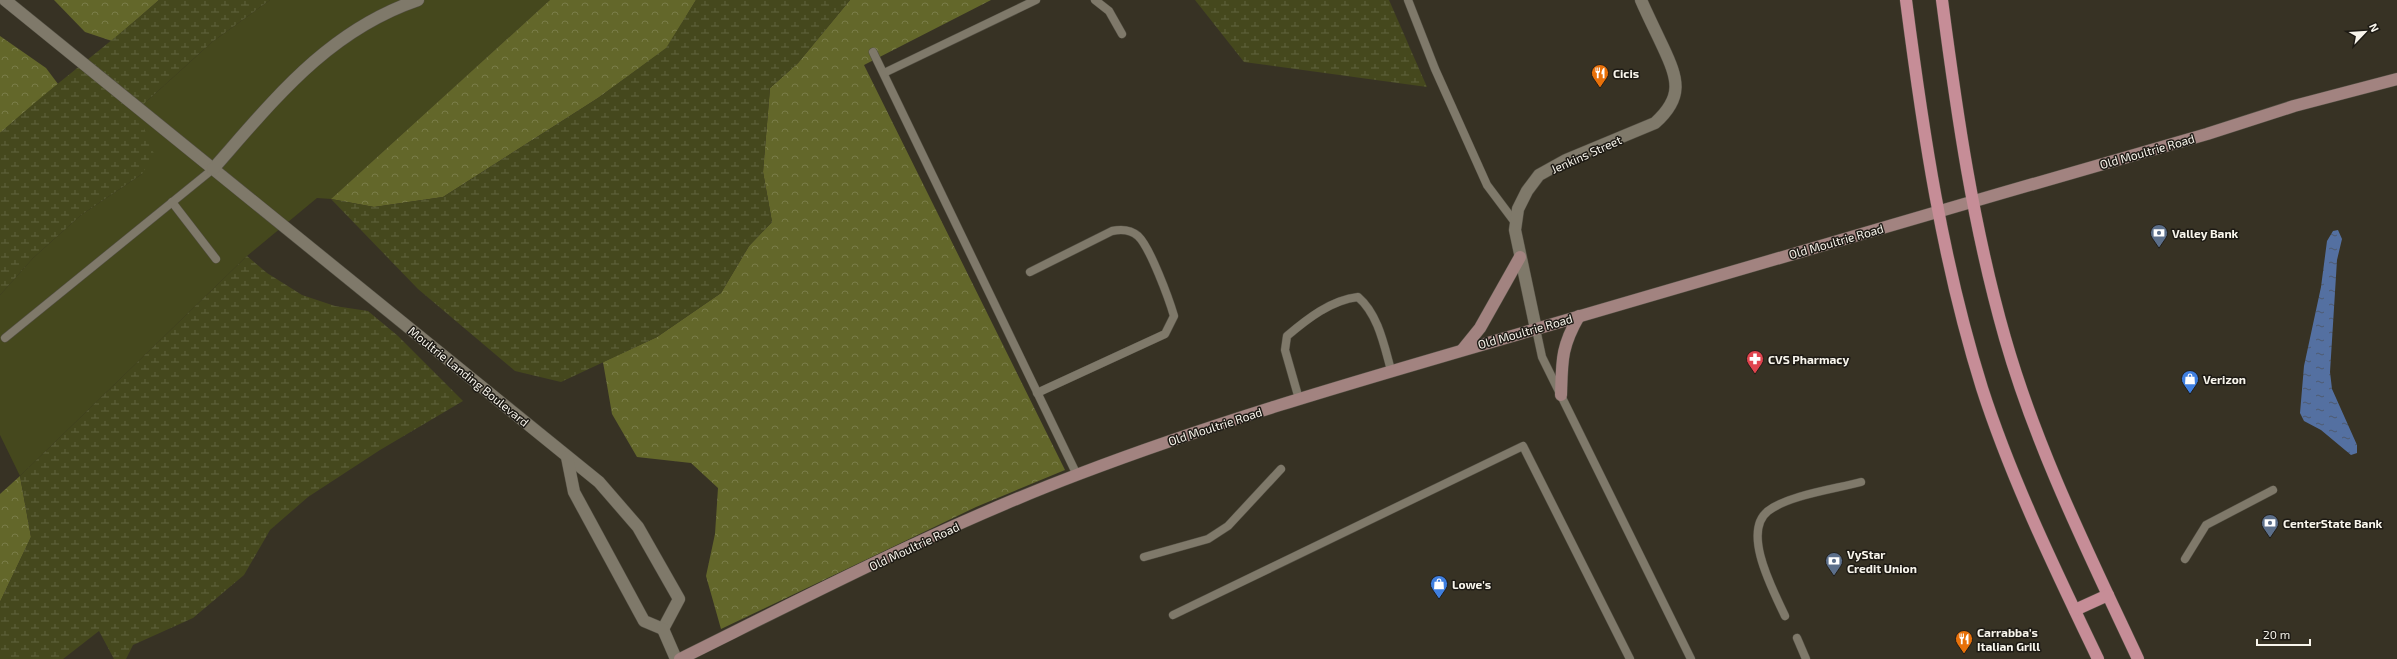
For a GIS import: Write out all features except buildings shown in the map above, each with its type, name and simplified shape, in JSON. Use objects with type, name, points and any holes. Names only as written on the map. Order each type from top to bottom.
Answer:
[{"type":"main road","points":[[1906,0],[1924,134],[1937,211],[1958,304],[1983,389],[2030,512],[2098,659]]},
{"type":"main road","points":[[1942,0],[1956,108],[1971,201],[2006,339],[2025,399],[2051,468],[2138,659]]},
{"type":"main road","name":"Old Moultrie Road","points":[[680,659],[786,606],[980,515],[1077,475],[1192,433],[1391,370],[1536,329],[1971,201],[2207,134],[2294,106],[2397,79]]},
{"type":"main road","points":[[1463,349],[1480,328],[1520,257]]},
{"type":"main road","points":[[1561,395],[1561,366],[1564,348],[1579,316]]},
{"type":"main road","points":[[2075,610],[2108,595]]},
{"type":"street","name":"Moultrie Landing Boulevard","points":[[5,0],[599,482],[638,527],[679,598],[663,629]]},
{"type":"street","points":[[213,169],[290,82],[320,54],[394,8],[418,0]]},
{"type":"street","name":"Jenkins Street","points":[[1514,221],[1527,191],[1539,175],[1566,160],[1655,123],[1670,107],[1676,89],[1676,75],[1641,0]]},
{"type":"street","points":[[1514,221],[1520,257],[1536,329]]},
{"type":"street","points":[[567,457],[574,492],[644,621],[663,629],[676,659]]},
{"type":"lane","points":[[884,73],[1036,0]]},
{"type":"lane","points":[[1095,0],[1109,11],[1122,34]]},
{"type":"lane","points":[[1408,0],[1435,69],[1487,185],[1514,221]]},
{"type":"lane","points":[[873,52],[1077,475]]},
{"type":"lane","points":[[5,338],[213,169]]},
{"type":"lane","points":[[172,202],[216,259]]},
{"type":"lane","points":[[1030,272],[1112,231],[1124,229],[1138,236],[1146,249],[1174,316],[1165,334],[1037,393]]},
{"type":"lane","points":[[1299,399],[1285,350],[1287,336],[1309,318],[1344,298],[1358,297],[1366,304],[1379,329],[1391,370]]},
{"type":"lane","points":[[1536,329],[1542,357],[1691,659]]},
{"type":"lane","points":[[1173,615],[1523,446],[1630,659]]},
{"type":"lane","points":[[1144,557],[1208,539],[1228,526],[1280,469]]},
{"type":"lane","points":[[1786,616],[1765,572],[1758,543],[1759,522],[1768,511],[1790,500],[1861,482]]},
{"type":"lane","points":[[2185,559],[2206,525],[2273,490]]},
{"type":"lane","points":[[1797,638],[1806,659]]},
{"type":"green space","points":[[54,0],[159,0],[112,41],[85,32]]},
{"type":"green space","points":[[159,0],[270,0],[212,42],[137,110],[154,154],[142,174],[81,215],[33,258],[0,295],[0,133]]},
{"type":"green space","points":[[270,0],[550,0],[331,199],[317,198],[247,256],[20,476],[0,435],[0,295],[33,258],[81,215],[142,174],[137,110],[212,42]]},
{"type":"green space","points":[[550,0],[696,0],[667,48],[598,98],[443,197],[374,207],[331,199]]},
{"type":"green space","points":[[696,0],[850,0],[798,63],[770,88],[763,172],[772,222],[749,246],[721,293],[657,337],[561,382],[515,371],[418,289],[331,199],[374,207],[443,197],[598,98],[666,48]]},
{"type":"green space","points":[[850,0],[991,0],[864,65],[1065,470],[976,507],[721,629],[706,576],[715,534],[718,488],[691,463],[637,457],[612,414],[603,362],[657,337],[721,293],[749,246],[772,222],[763,172],[770,88],[798,63]]},
{"type":"green space","points":[[1195,0],[1389,0],[1427,87],[1244,62]]},
{"type":"green space","points":[[0,36],[46,68],[58,84],[0,133]]},
{"type":"green space","points":[[247,256],[267,273],[302,295],[335,306],[368,311],[398,336],[463,401],[380,450],[308,497],[270,530],[244,575],[193,618],[133,645],[126,659],[114,659],[99,631],[63,659],[0,659],[0,602],[31,537],[20,476]]},
{"type":"green space","points":[[20,476],[31,537],[0,602],[0,494]]},
{"type":"water","points":[[2338,230],[2342,239],[2337,260],[2330,372],[2332,389],[2357,445],[2357,453],[2351,455],[2321,430],[2304,421],[2300,413],[2304,366],[2321,287],[2327,241],[2333,231]]},
{"type":"place","name":"Cicis","points":[[1600,88]]},
{"type":"place","name":"Valley Bank","points":[[2159,248]]},
{"type":"place","name":"CVS Pharmacy","points":[[1755,374]]},
{"type":"place","name":"Verizon","points":[[2190,394]]},
{"type":"place","name":"CenterState Bank","points":[[2270,538]]},
{"type":"place","name":"VyStar Credit Union","points":[[1834,576]]},
{"type":"place","name":"Lowe's","points":[[1439,599]]},
{"type":"place","name":"Carrabba's Italian Grill","points":[[1964,654]]}]
